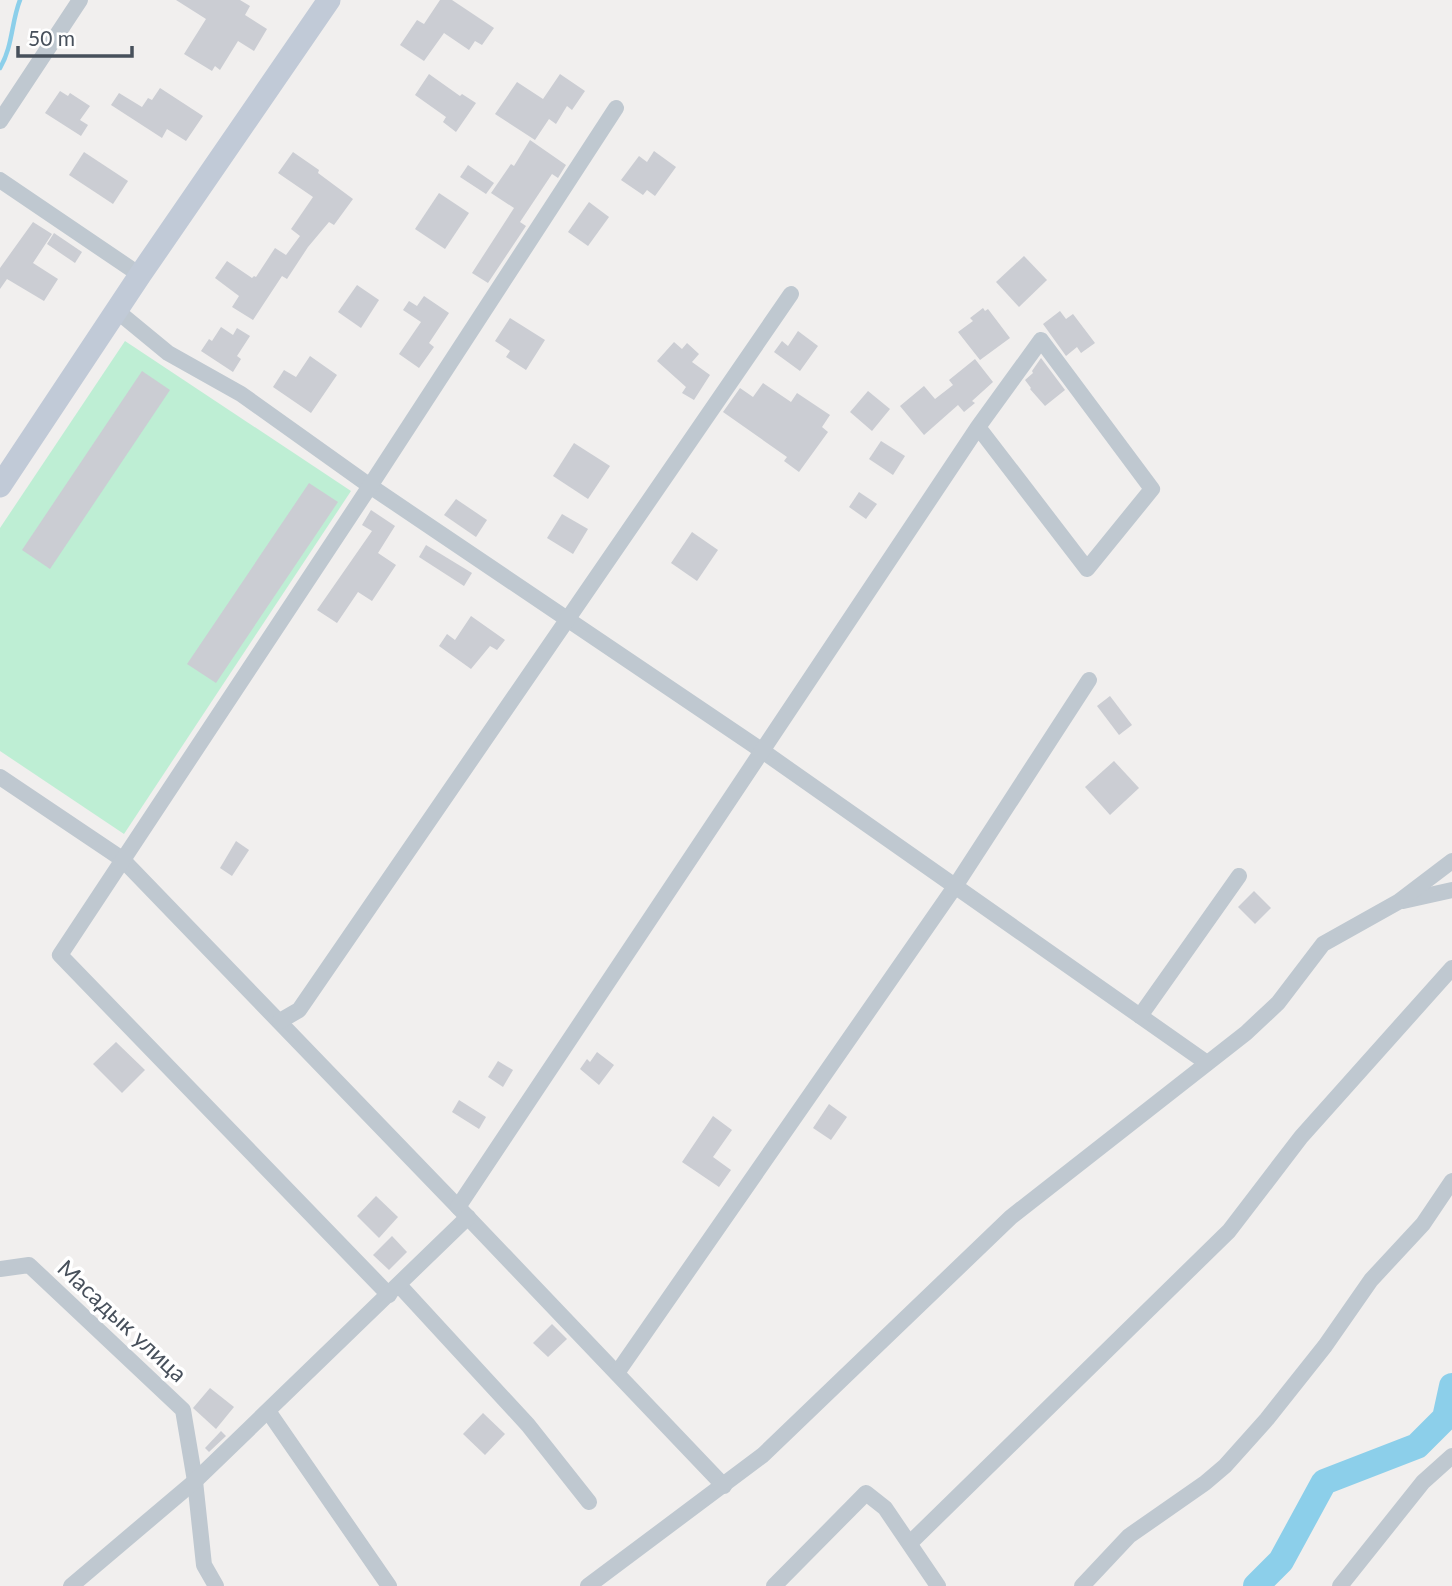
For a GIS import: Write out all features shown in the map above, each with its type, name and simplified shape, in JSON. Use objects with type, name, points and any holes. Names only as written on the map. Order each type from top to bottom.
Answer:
[{"type":"main road","points":[[0,486],[140,275],[329,0]]},
{"type":"street","points":[[0,121],[80,0]]},
{"type":"street","points":[[589,1502],[528,1425],[60,954],[616,108]]},
{"type":"street","points":[[0,180],[140,275]]},
{"type":"street","points":[[280,1021],[299,1010],[791,294]]},
{"type":"street","points":[[117,311],[168,353],[241,394],[370,486],[569,618],[1207,1063]]},
{"type":"street","points":[[71,1586],[195,1481],[394,1290],[463,1212],[761,750],[978,427],[1041,340],[1152,489],[1087,569],[978,427]]},
{"type":"street","points":[[617,1373],[954,888],[1090,680]]},
{"type":"street","points":[[0,777],[122,859],[724,1486]]},
{"type":"street","points":[[588,1586],[763,1455],[1011,1217],[1207,1063],[1278,1003],[1323,944],[1398,902],[1452,861]]},
{"type":"street","points":[[1140,1016],[1239,876]]},
{"type":"street","points":[[1398,902],[1452,890]]},
{"type":"street","points":[[911,1543],[1228,1231],[1301,1137],[1452,968]]},
{"type":"street","points":[[1082,1586],[1129,1536],[1225,1466],[1267,1419],[1325,1346],[1371,1280],[1423,1224],[1452,1181]]},
{"type":"street","name":"Масадык улица","points":[[0,1269],[29,1265],[183,1410],[195,1481]]},
{"type":"street","points":[[268,1411],[388,1586]]},
{"type":"street","points":[[1340,1586],[1423,1482],[1452,1456]]},
{"type":"street","points":[[195,1481],[204,1565],[216,1586]]},
{"type":"street","points":[[774,1586],[866,1493],[885,1508],[938,1586]]},
{"type":"green space","points":[[125,341],[351,491],[124,834],[0,751],[0,528]]},
{"type":"building","points":[[176,0],[240,0],[250,6],[245,15],[267,29],[254,51],[238,41],[220,70],[215,66],[212,71],[184,54],[206,19]]},
{"type":"building","points":[[440,0],[452,0],[494,28],[482,45],[475,41],[469,50],[444,33],[424,61],[400,45],[417,20],[424,24]]},
{"type":"building","points":[[429,74],[460,96],[462,94],[476,103],[456,132],[443,122],[446,117],[415,95]]},
{"type":"building","points":[[560,74],[585,91],[572,110],[567,106],[556,124],[549,119],[535,140],[495,114],[517,82],[543,99]]},
{"type":"building","points":[[160,88],[203,116],[186,141],[167,129],[162,138],[111,105],[119,93],[142,107],[148,98],[152,100]]},
{"type":"building","points":[[60,91],[68,96],[70,93],[90,106],[80,120],[88,125],[81,136],[45,113]]},
{"type":"building","points":[[530,140],[566,165],[558,178],[552,174],[520,222],[526,226],[488,283],[472,273],[514,208],[491,193],[511,164],[514,166]]},
{"type":"building","points":[[654,151],[676,167],[655,196],[647,190],[643,195],[621,180],[639,156],[647,162]]},
{"type":"building","points":[[84,152],[128,181],[113,204],[69,175]]},
{"type":"building","points":[[293,152],[353,199],[334,225],[329,222],[308,247],[287,279],[282,276],[253,320],[232,307],[239,296],[215,278],[227,261],[252,278],[256,277],[275,248],[286,255],[300,236],[291,229],[313,197],[278,173]]},
{"type":"building","points":[[468,165],[494,183],[486,194],[460,177]]},
{"type":"building","points":[[439,193],[469,213],[445,249],[415,229]]},
{"type":"building","points":[[589,202],[609,217],[588,246],[568,232]]},
{"type":"building","points":[[33,222],[52,234],[33,263],[58,279],[44,301],[7,279],[0,289],[0,268]]},
{"type":"building","points":[[54,233],[82,252],[75,263],[47,244]]},
{"type":"building","points":[[1024,256],[1047,280],[1019,307],[996,282]]},
{"type":"building","points":[[357,285],[379,300],[361,328],[338,312]]},
{"type":"building","points":[[424,296],[449,313],[429,343],[434,347],[419,368],[399,354],[421,322],[403,310],[409,301],[417,306]]},
{"type":"building","points":[[983,308],[985,311],[988,309],[1010,338],[980,360],[958,332],[973,321],[970,318]]},
{"type":"building","points":[[1060,311],[1066,319],[1073,314],[1095,343],[1081,353],[1077,347],[1066,356],[1043,324]]},
{"type":"building","points":[[510,318],[545,340],[526,370],[506,357],[510,351],[495,341]]},
{"type":"building","points":[[221,327],[233,335],[237,328],[250,336],[237,356],[241,359],[233,372],[201,351]]},
{"type":"building","points":[[798,331],[818,346],[800,371],[774,352],[782,341],[788,346]]},
{"type":"building","points":[[674,342],[682,349],[687,343],[699,354],[692,362],[710,375],[694,400],[682,393],[686,387],[657,361]]},
{"type":"building","points":[[310,356],[337,375],[311,413],[273,387],[284,370],[296,377]]},
{"type":"building","points":[[1041,358],[1065,390],[1045,406],[1025,380],[1033,373]]},
{"type":"building","points":[[975,359],[993,382],[964,412],[958,405],[924,435],[900,406],[924,386],[935,399],[953,385],[949,380]]},
{"type":"building","points":[[142,371],[170,390],[50,569],[22,550]]},
{"type":"building","points":[[763,383],[791,402],[797,393],[830,415],[822,427],[828,432],[799,472],[784,461],[787,457],[723,412],[740,388],[753,397]]},
{"type":"building","points":[[868,391],[890,409],[872,431],[850,412]]},
{"type":"building","points":[[881,441],[905,456],[893,475],[869,459]]},
{"type":"building","points":[[574,443],[610,466],[588,499],[553,476]]},
{"type":"building","points":[[309,483],[338,502],[216,683],[187,664]]},
{"type":"building","points":[[859,492],[877,504],[866,519],[849,507]]},
{"type":"building","points":[[456,499],[487,520],[476,537],[444,515]]},
{"type":"building","points":[[371,510],[395,526],[378,553],[396,565],[372,601],[358,592],[337,623],[317,610],[372,531],[362,525]]},
{"type":"building","points":[[562,514],[588,529],[573,554],[547,538]]},
{"type":"building","points":[[692,532],[718,550],[697,581],[671,563]]},
{"type":"building","points":[[426,545],[472,573],[464,586],[419,557]]},
{"type":"building","points":[[471,616],[505,640],[497,650],[490,646],[471,669],[439,646],[447,634],[455,640]]},
{"type":"building","points":[[1110,696],[1132,725],[1119,735],[1097,706]]},
{"type":"building","points":[[1114,761],[1139,788],[1110,815],[1085,787]]},
{"type":"building","points":[[236,841],[249,850],[232,876],[220,868]]},
{"type":"building","points":[[1254,891],[1271,908],[1255,924],[1238,907]]},
{"type":"building","points":[[116,1042],[145,1070],[122,1093],[93,1064]]},
{"type":"building","points":[[597,1052],[614,1065],[599,1085],[580,1069],[587,1059],[590,1062]]},
{"type":"building","points":[[498,1061],[513,1070],[503,1087],[488,1077]]},
{"type":"building","points":[[459,1100],[486,1117],[479,1129],[452,1112]]},
{"type":"building","points":[[829,1104],[847,1117],[831,1140],[813,1128]]},
{"type":"building","points":[[713,1116],[732,1130],[713,1157],[731,1170],[719,1187],[682,1162]]},
{"type":"building","points":[[376,1196],[398,1217],[379,1238],[357,1216]]},
{"type":"building","points":[[392,1236],[407,1252],[389,1270],[373,1255]]},
{"type":"building","points":[[552,1324],[567,1339],[548,1357],[533,1343]]},
{"type":"building","points":[[210,1388],[234,1407],[216,1429],[193,1408]]},
{"type":"building","points":[[483,1413],[505,1434],[485,1455],[463,1434]]},
{"type":"building","points":[[221,1431],[226,1436],[209,1452],[205,1448]]},
{"type":"waterway","points":[[0,68],[20,0]]},
{"type":"waterway","points":[[1256,1586],[1281,1561],[1324,1482],[1417,1446],[1445,1418],[1452,1386]]}]
